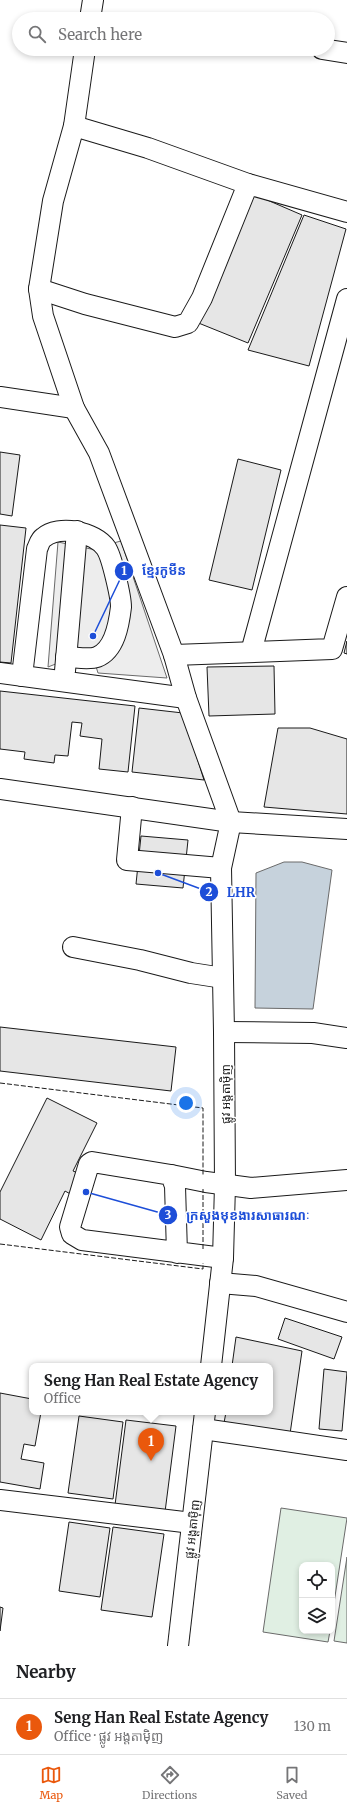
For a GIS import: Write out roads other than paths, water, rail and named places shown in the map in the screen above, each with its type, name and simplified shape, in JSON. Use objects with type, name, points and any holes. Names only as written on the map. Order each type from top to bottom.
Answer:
[{"type":"street","points":[[91,12],[93,0]]},
{"type":"street","points":[[335,51],[347,53]]},
{"type":"street","points":[[84,56],[74,126],[53,201],[39,289],[43,316],[51,345],[74,408],[99,452],[174,655],[186,698],[231,822]]},
{"type":"street","points":[[74,126],[148,148],[248,184],[347,212]]},
{"type":"street","points":[[39,289],[85,304],[176,327],[188,323],[202,298],[248,184]]},
{"type":"street","points":[[251,652],[347,299]]},
{"type":"street","points":[[0,397],[74,408]]},
{"type":"street","points":[[22,676],[37,549],[43,538],[60,531],[77,531],[96,538],[106,548],[112,563],[121,606],[112,644],[105,652],[96,657],[66,657]]},
{"type":"street","points":[[64,681],[77,531]]},
{"type":"street","points":[[174,655],[332,649],[347,597]]},
{"type":"street","points":[[0,673],[186,698]]},
{"type":"street","points":[[0,789],[231,822],[347,829]]},
{"type":"street","points":[[132,807],[127,860],[221,868]]},
{"type":"street","name":"ផ្លូវ អង្តតាម៉ិញ","points":[[211,1363],[223,1258],[225,1185],[221,868],[231,822]]},
{"type":"street","points":[[73,947],[140,960],[191,973],[223,978]]},
{"type":"street","points":[[224,1032],[346,1034]]},
{"type":"street","points":[[223,1258],[82,1240],[72,1234],[70,1227],[89,1164],[92,1162],[225,1185],[251,1188],[347,1180]]},
{"type":"street","points":[[171,1175],[175,1186],[177,1253]]},
{"type":"street","points":[[220,1283],[256,1286],[347,1312]]},
{"type":"street","points":[[204,1420],[347,1450]]},
{"type":"street","name":"ផ្លូវ អង្តតាម៉ិញ","points":[[178,1646],[204,1420]]},
{"type":"street","points":[[0,1500],[192,1523]]},
{"type":"place","name":"ខ្មែរកូមីន","points":[[93,636]]},
{"type":"place","name":"LHR","points":[[158,873]]},
{"type":"place","name":"ក្រសួងមុខងារសាធារណៈ","points":[[86,1192]]},
{"type":"place","name":"Seng Han Real Estate Agency","points":[[151,1461]]}]
